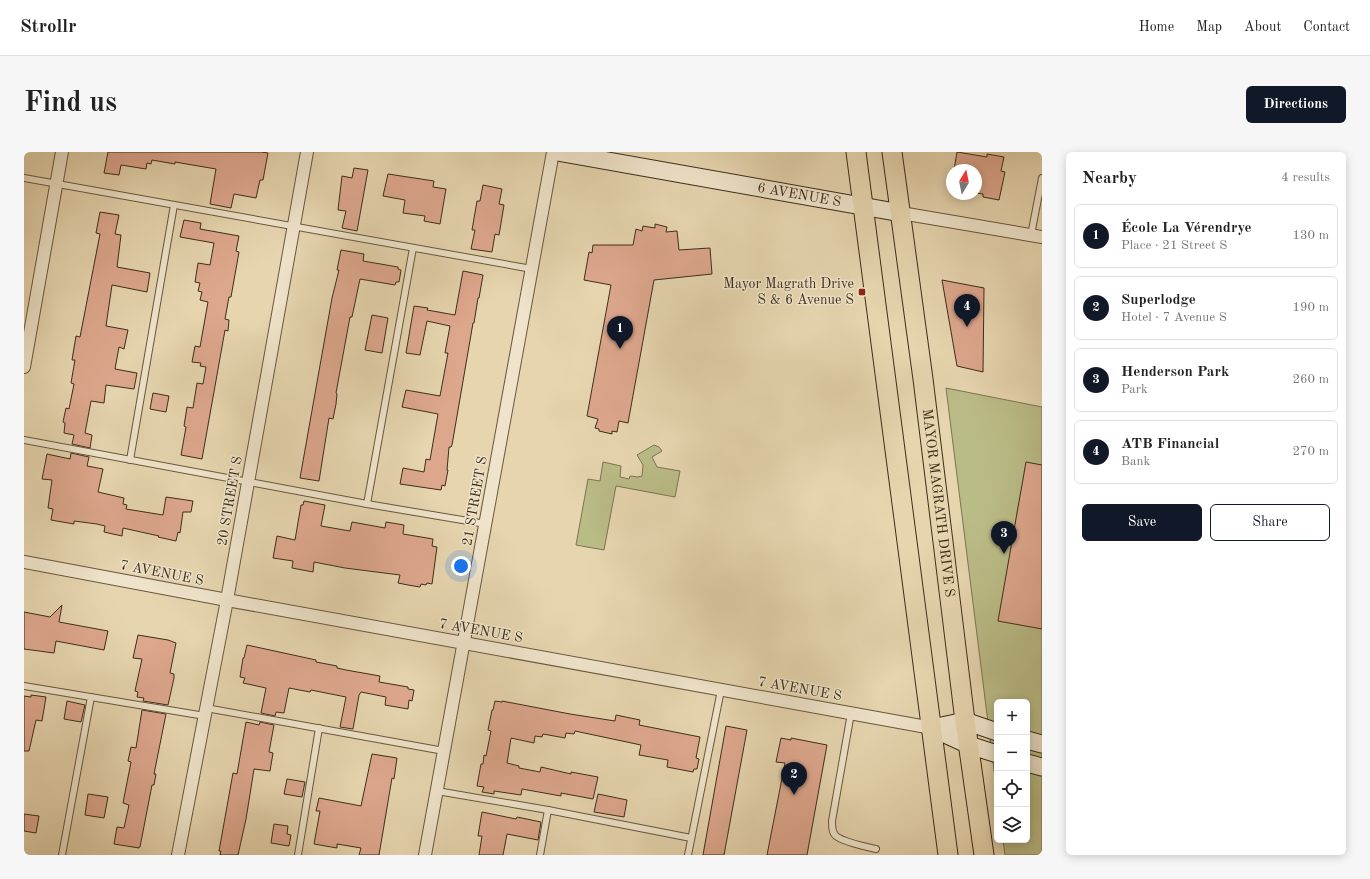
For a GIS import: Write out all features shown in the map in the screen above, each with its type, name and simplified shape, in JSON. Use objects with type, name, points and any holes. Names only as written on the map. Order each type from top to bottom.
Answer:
[{"type":"main road","name":"6 AVENUE S","points":[[558,152],[902,213]]},
{"type":"main road","points":[[856,152],[948,855]]},
{"type":"main road","name":"MAYOR MAGRATH DRIVE S","points":[[892,152],[902,213],[965,721],[984,855]]},
{"type":"main road","points":[[932,728],[965,721],[994,731]]},
{"type":"main road","points":[[932,728],[969,745],[994,753]]},
{"type":"main road","points":[[1030,741],[1042,744]]},
{"type":"main road","points":[[1030,763],[1042,767]]},
{"type":"street","points":[[24,367],[62,152]]},
{"type":"street","name":"20 STREET S","points":[[178,855],[227,600],[294,227],[306,152]]},
{"type":"street","name":"21 STREET S","points":[[425,855],[553,152]]},
{"type":"street","name":"6 AVENUE S","points":[[902,213],[1037,236]]},
{"type":"street","name":"7 AVENUE S","points":[[24,562],[932,728]]},
{"type":"lane","points":[[24,178],[532,269]]},
{"type":"lane","points":[[1037,236],[1042,178]]},
{"type":"lane","points":[[130,460],[174,205]]},
{"type":"lane","points":[[367,504],[413,248]]},
{"type":"lane","points":[[24,440],[367,504],[486,524]]},
{"type":"lane","points":[[24,686],[91,697],[320,728],[444,751]]},
{"type":"lane","points":[[688,855],[721,690]]},
{"type":"lane","points":[[62,855],[91,697]]},
{"type":"lane","points":[[851,713],[832,821],[832,830],[836,836],[876,849]]},
{"type":"lane","points":[[298,855],[320,728]]},
{"type":"lane","points":[[437,791],[548,810],[691,838]]},
{"type":"lane","points":[[540,855],[548,810]]},
{"type":"green space","points":[[946,388],[1042,407],[1042,855],[1005,855],[1003,843],[1030,843],[1030,699],[994,699],[994,770]]},
{"type":"green space","points":[[654,445],[659,447],[662,451],[652,457],[657,467],[680,471],[675,497],[616,486],[604,550],[576,545],[588,479],[600,481],[603,462],[621,466],[620,477],[629,479],[630,476],[642,476],[643,465],[637,455]]},
{"type":"building","points":[[108,152],[268,153],[263,180],[260,180],[256,198],[234,194],[231,208],[210,204],[216,169],[175,162],[175,164],[152,160],[151,164],[147,163],[146,169],[121,165],[119,175],[104,173]]},
{"type":"building","points":[[957,152],[987,157],[987,154],[1004,157],[1001,171],[1005,172],[999,200],[983,197],[982,164],[955,164]]},
{"type":"building","points":[[354,168],[368,170],[357,231],[342,228],[346,211],[338,210],[342,176],[352,178]]},
{"type":"building","points":[[388,174],[434,181],[433,187],[446,189],[440,224],[424,221],[425,216],[403,213],[405,200],[383,196]]},
{"type":"building","points":[[483,185],[502,189],[499,204],[504,205],[499,235],[495,234],[492,252],[471,249],[475,230],[472,230],[477,201],[480,201]]},
{"type":"building","points":[[100,212],[119,215],[115,234],[121,235],[117,267],[150,273],[147,292],[112,285],[106,326],[128,330],[124,349],[119,347],[115,369],[137,373],[134,389],[106,385],[104,403],[91,401],[85,433],[92,435],[90,448],[72,444],[74,435],[64,433],[65,423],[63,422],[66,408],[69,409],[74,384],[71,383],[75,360],[72,360],[76,336],[80,337],[100,234],[96,233]]},
{"type":"building","points":[[184,220],[201,223],[200,229],[239,236],[236,251],[239,252],[231,297],[229,297],[225,319],[229,320],[228,331],[225,330],[202,459],[181,455],[186,427],[184,426],[187,407],[193,408],[197,383],[203,384],[206,367],[200,366],[201,363],[192,362],[195,346],[200,347],[208,302],[200,300],[202,292],[198,291],[200,283],[195,282],[198,263],[210,265],[214,243],[180,237]]},
{"type":"building","points":[[655,224],[667,227],[666,232],[677,231],[679,250],[710,248],[712,274],[654,280],[628,423],[619,421],[617,432],[612,431],[612,434],[599,431],[599,429],[595,428],[598,419],[587,416],[611,285],[584,280],[589,252],[592,253],[593,245],[633,245],[636,229],[642,231],[643,226],[655,228]]},
{"type":"building","points":[[341,250],[364,254],[363,261],[398,267],[398,269],[401,270],[399,282],[396,282],[395,285],[360,279],[352,317],[350,317],[336,393],[336,404],[333,419],[329,418],[319,481],[300,478],[332,298],[339,270],[337,270]]},
{"type":"building","points":[[463,271],[483,275],[473,323],[452,445],[449,447],[448,470],[445,486],[442,485],[441,490],[400,484],[403,468],[424,472],[426,459],[430,460],[438,414],[402,407],[406,390],[440,396],[448,353],[445,353],[450,326],[427,321],[420,355],[406,353],[414,306],[455,315]]},
{"type":"building","points":[[942,280],[984,288],[983,372],[957,366]]},
{"type":"building","points":[[372,315],[388,318],[382,353],[365,350]]},
{"type":"building","points":[[153,393],[169,396],[166,412],[150,409]]},
{"type":"building","points":[[71,453],[89,457],[87,466],[103,469],[98,492],[124,498],[123,504],[127,505],[126,509],[163,515],[166,497],[193,501],[191,512],[183,512],[180,533],[178,532],[176,541],[123,528],[122,536],[104,532],[105,526],[97,524],[74,521],[74,524],[51,520],[53,509],[48,508],[52,480],[42,479],[47,454],[70,459]]},
{"type":"building","points":[[1026,462],[1042,465],[1042,629],[998,621]]},
{"type":"building","points":[[304,501],[325,505],[321,526],[350,531],[352,522],[385,528],[386,522],[404,525],[403,534],[433,539],[432,546],[437,547],[432,584],[421,584],[420,587],[408,585],[398,583],[400,575],[345,568],[314,562],[313,572],[292,568],[293,561],[273,558],[277,536],[295,540],[301,505],[303,505]]},
{"type":"building","points":[[62,605],[59,622],[108,631],[104,650],[56,641],[54,653],[24,649],[24,612],[50,617]]},
{"type":"building","points":[[138,635],[168,640],[176,643],[170,673],[174,674],[174,678],[168,705],[143,701],[144,698],[137,697],[138,692],[135,691],[142,659],[133,658]]},
{"type":"building","points":[[247,645],[316,660],[316,662],[337,666],[337,668],[380,676],[379,682],[408,687],[408,689],[414,690],[412,701],[409,700],[408,709],[385,705],[386,697],[361,692],[359,695],[353,729],[340,727],[346,697],[311,690],[310,692],[289,688],[284,713],[276,712],[275,716],[261,713],[266,688],[243,683],[245,678],[240,677]]},
{"type":"building","points":[[31,695],[46,697],[42,721],[36,720],[29,751],[24,751],[24,696],[31,697]]},
{"type":"building","points":[[67,701],[85,705],[81,722],[64,719]]},
{"type":"building","points":[[495,701],[615,721],[616,715],[640,720],[639,725],[700,737],[696,758],[699,759],[697,769],[694,769],[693,772],[667,767],[668,760],[639,755],[641,745],[575,731],[574,734],[566,733],[565,738],[543,734],[542,737],[535,736],[534,743],[511,738],[507,763],[519,766],[519,768],[540,772],[541,767],[571,774],[571,772],[598,777],[593,799],[561,793],[561,796],[522,789],[521,795],[494,791],[494,794],[482,792],[484,787],[477,786],[481,764],[483,764],[484,755],[486,756],[491,731],[488,730]]},
{"type":"building","points":[[142,710],[166,714],[154,774],[156,774],[154,785],[152,785],[139,848],[114,844],[117,827],[124,828],[129,805],[123,803],[131,762],[128,761],[131,747],[136,748]]},
{"type":"building","points":[[246,722],[259,725],[260,722],[274,725],[269,752],[273,753],[270,771],[254,769],[246,819],[238,855],[220,855],[221,851],[219,851],[233,773],[237,774]]},
{"type":"building","points":[[726,726],[747,730],[724,855],[703,855]]},
{"type":"building","points":[[781,738],[791,740],[791,738],[827,745],[807,855],[767,855],[785,763],[776,762]]},
{"type":"building","points":[[372,754],[397,758],[394,779],[392,778],[379,855],[359,855],[361,848],[337,844],[337,848],[314,844],[320,811],[316,811],[319,798],[361,806]]},
{"type":"building","points":[[287,779],[305,782],[302,797],[284,794]]},
{"type":"building","points":[[88,794],[108,797],[104,818],[85,815]]},
{"type":"building","points":[[598,794],[627,800],[624,817],[594,812]]},
{"type":"building","points":[[482,812],[516,819],[517,817],[541,822],[538,840],[507,834],[503,855],[479,855],[482,836],[478,836]]},
{"type":"building","points":[[24,814],[39,816],[36,833],[24,831]]},
{"type":"building","points":[[274,824],[288,826],[287,834],[291,835],[289,846],[271,843]]},
{"type":"place","name":"Mayor Magrath Drive S & 6 Avenue S","points":[[862,292]]},
{"type":"place","name":"ATB Financial","points":[[967,327]]},
{"type":"place","name":"École La Vérendrye","points":[[620,349]]},
{"type":"place","name":"Henderson Park","points":[[1004,554]]},
{"type":"place","name":"Superlodge","points":[[794,795]]}]
